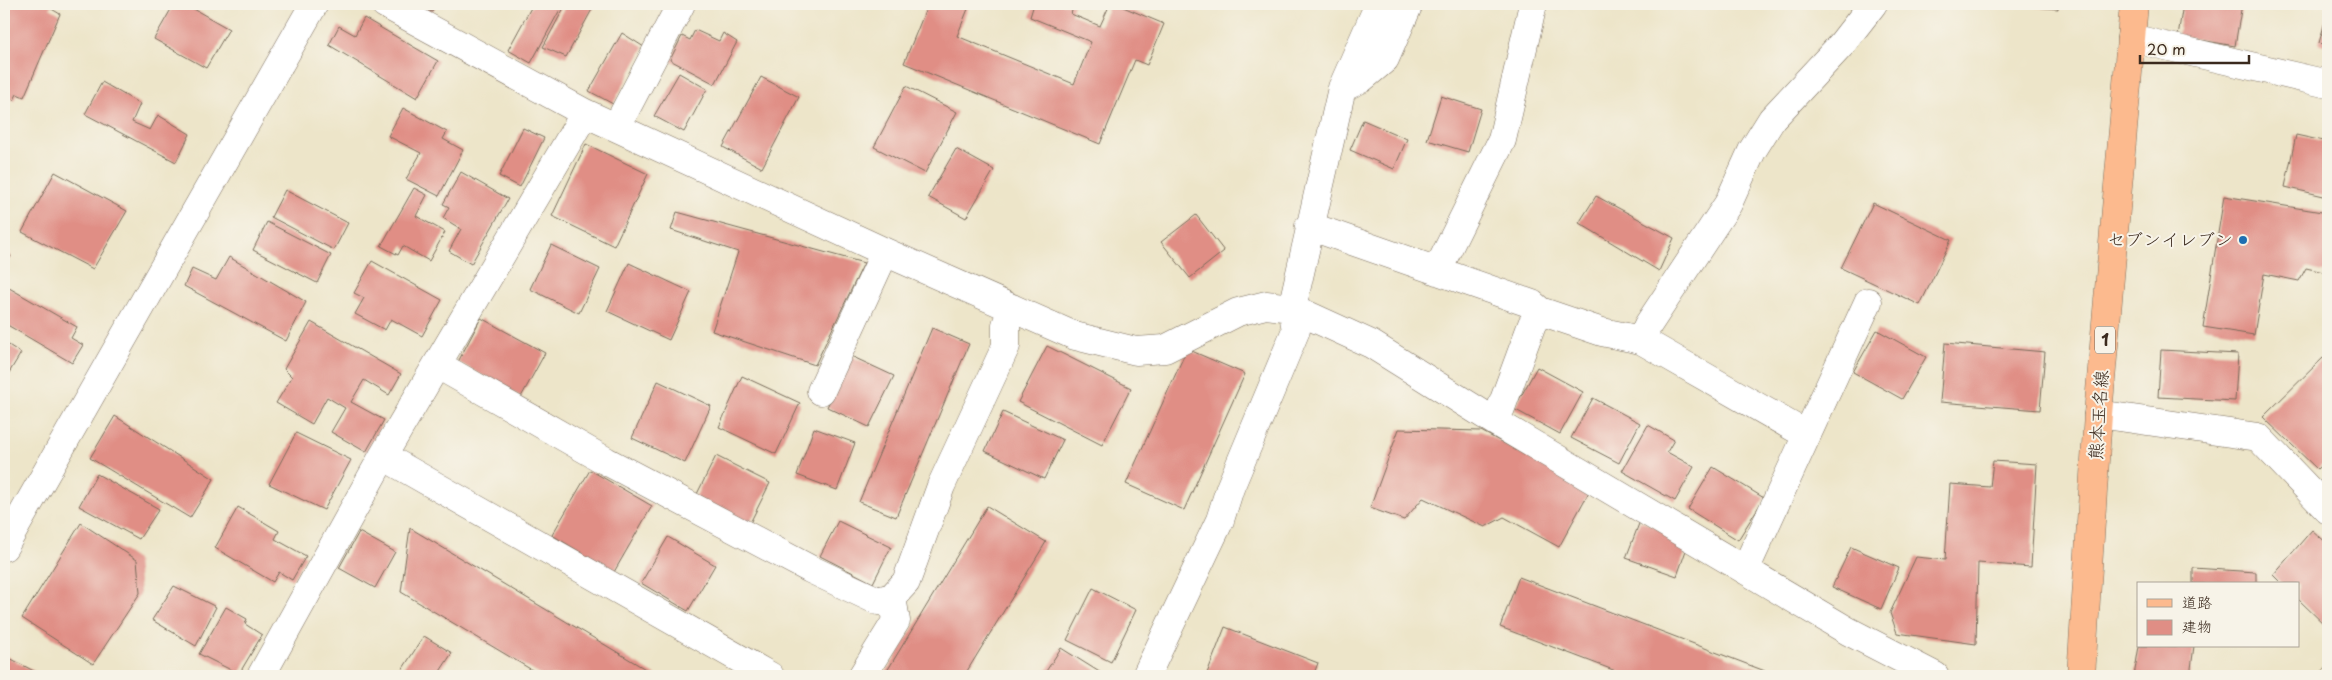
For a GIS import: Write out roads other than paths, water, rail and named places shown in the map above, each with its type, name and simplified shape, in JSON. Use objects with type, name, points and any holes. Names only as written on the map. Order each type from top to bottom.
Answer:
[{"type":"main road","name":"熊本玉名線","points":[[2081,676],[2098,414],[2134,4]]},
{"type":"street","points":[[4,547],[314,4]]},
{"type":"street","points":[[385,4],[585,113],[617,126],[885,252],[1075,336],[1136,351],[1165,349],[1238,312],[1266,306],[1292,308],[1371,344],[1494,421],[1848,631],[1935,676]]},
{"type":"street","points":[[617,126],[681,4]]},
{"type":"street","points":[[1146,676],[1220,520],[1230,488],[1296,330],[1292,308],[1309,226],[1342,88],[1379,4]]},
{"type":"street","points":[[1342,88],[1361,79],[1385,58],[1409,4]]},
{"type":"street","points":[[1437,271],[1502,140],[1533,4]]},
{"type":"street","points":[[1641,340],[1648,325],[1728,204],[1752,151],[1772,119],[1841,45],[1873,4]]},
{"type":"street","points":[[2131,38],[2328,84]]},
{"type":"street","points":[[270,673],[383,456],[585,113]]},
{"type":"street","points":[[1309,226],[1532,304],[1540,311],[1602,332],[1641,340],[1807,435]]},
{"type":"street","points":[[821,391],[885,252]]},
{"type":"street","points":[[1745,570],[1868,302]]},
{"type":"street","points":[[438,365],[606,461],[810,569],[878,601],[892,597],[906,582],[941,486],[1006,346],[1006,325],[1012,308]]},
{"type":"street","points":[[1494,421],[1501,408],[1532,324],[1540,311]]},
{"type":"street","points":[[2098,414],[2258,437],[2328,510]]},
{"type":"street","points":[[383,456],[770,676]]},
{"type":"street","points":[[862,676],[896,621],[892,597]]},
{"type":"place","name":"セブンイレブン","points":[[2243,240]]}]
